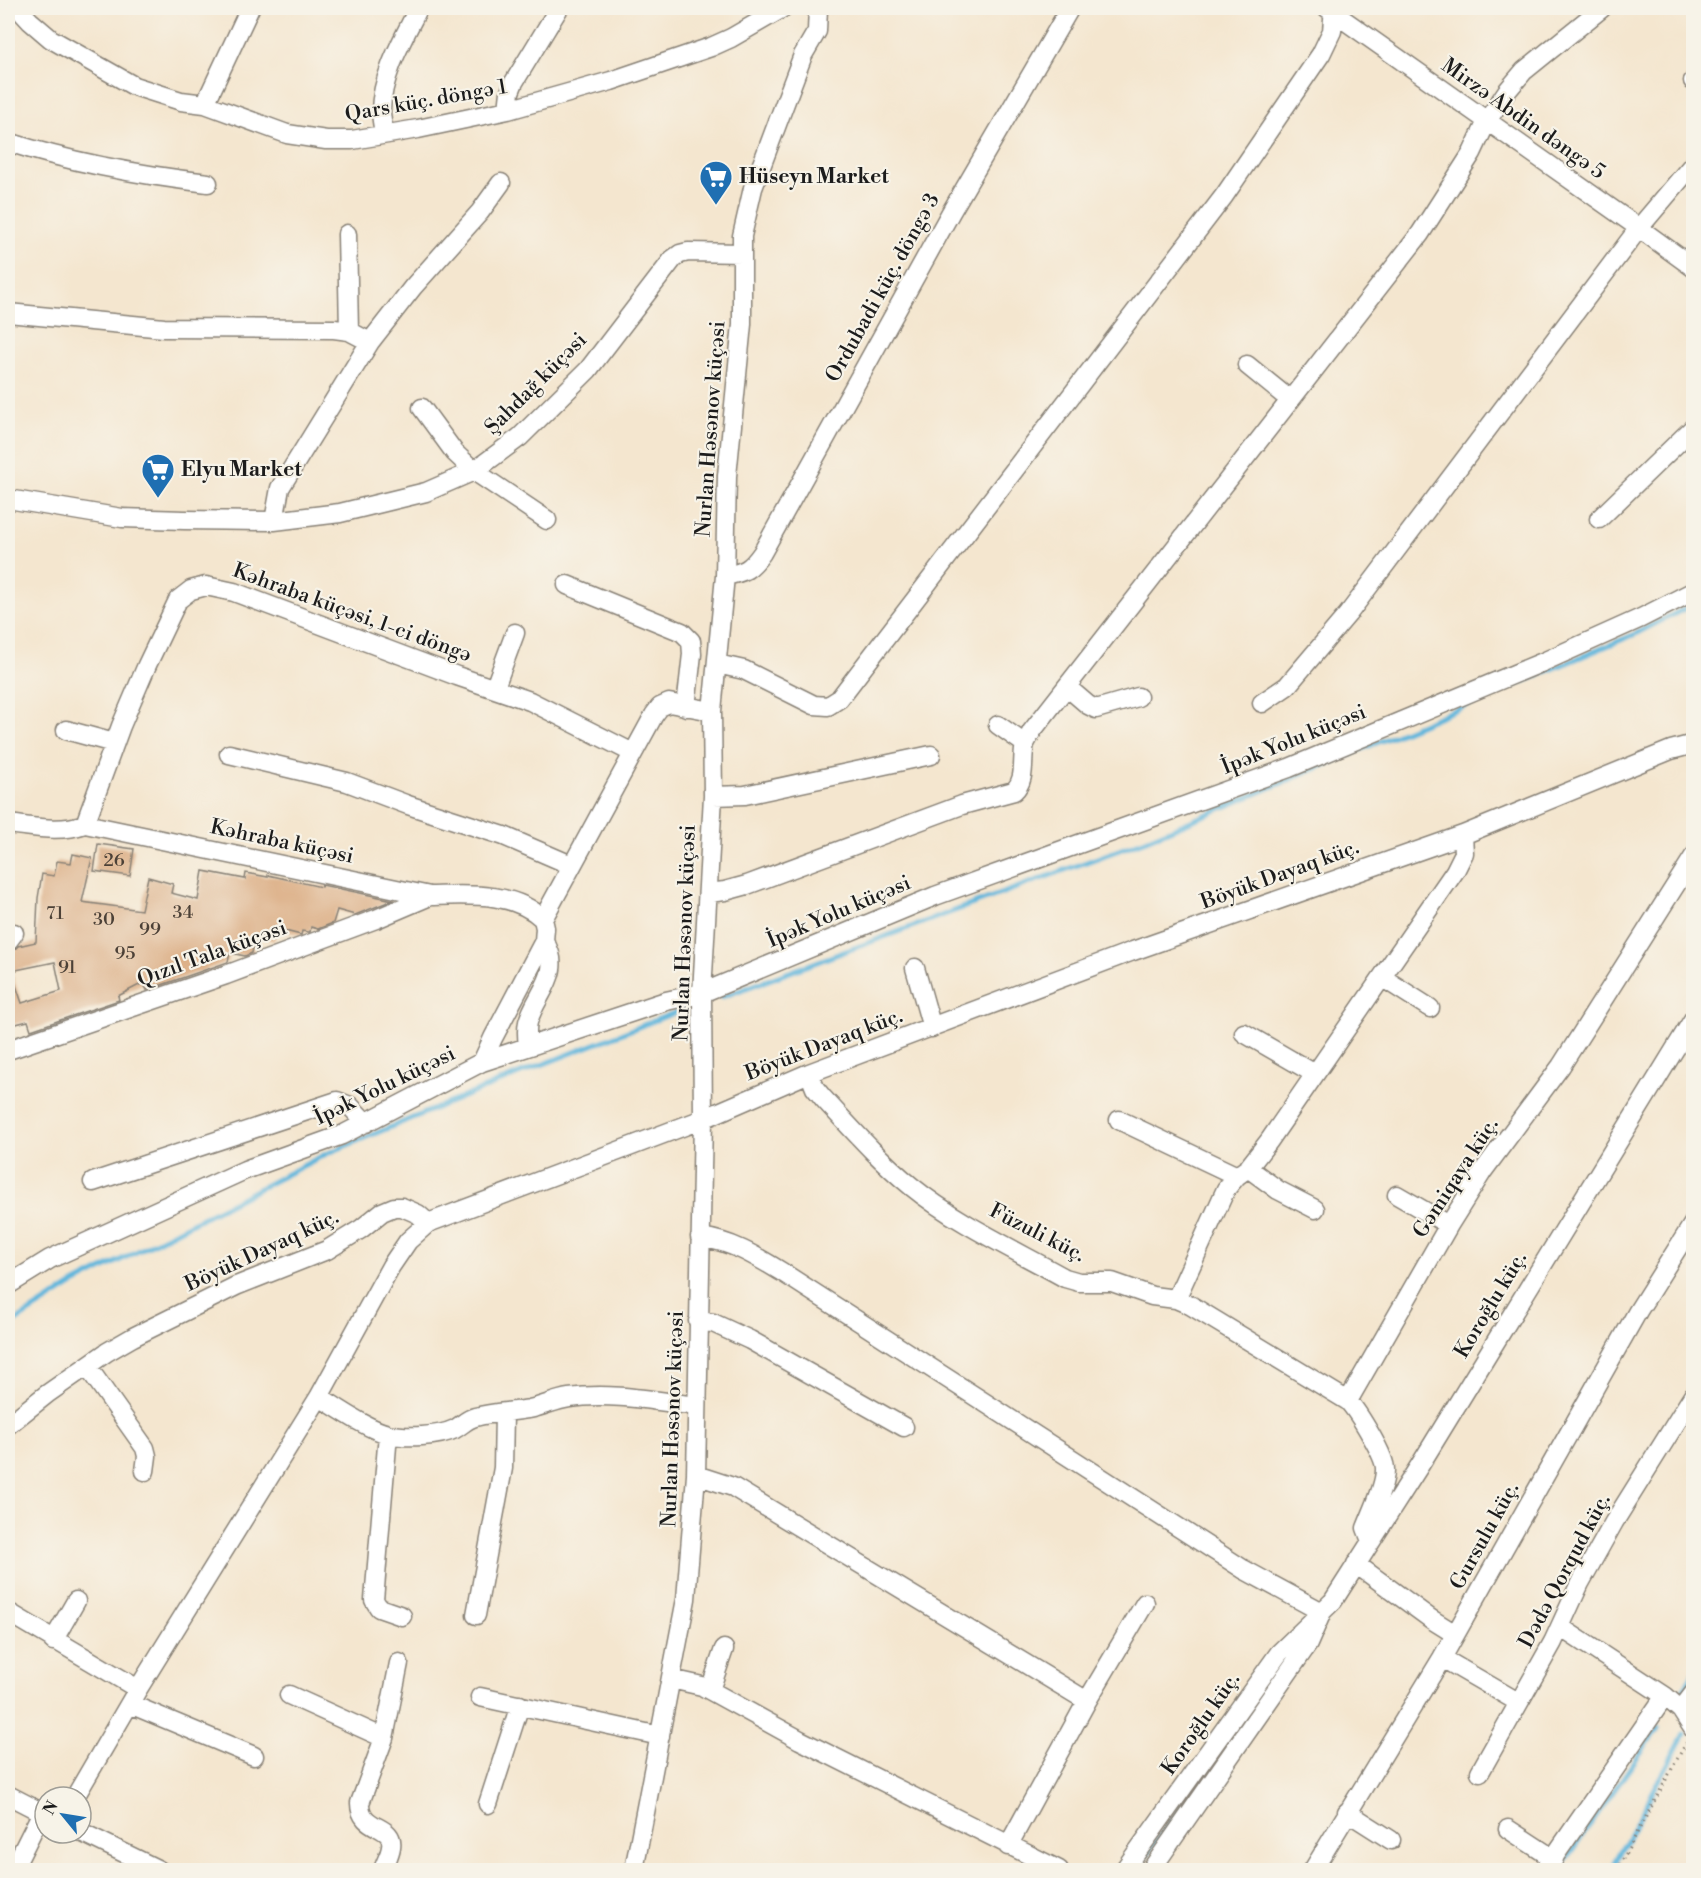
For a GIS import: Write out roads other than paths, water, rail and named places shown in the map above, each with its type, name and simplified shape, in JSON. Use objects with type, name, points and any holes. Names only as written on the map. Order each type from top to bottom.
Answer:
[{"type":"street","name":"Qars küç. döngə 1","points":[[18,8],[51,39],[134,86],[181,101],[205,104],[277,131],[326,140],[352,140],[418,129],[508,110],[601,84],[711,47],[783,8]]},
{"type":"street","points":[[205,104],[250,8]]},
{"type":"street","points":[[508,110],[514,82],[559,8]]},
{"type":"street","name":"Nurlan Həsənov küçəsi","points":[[634,1870],[686,1599],[696,1475],[703,1119],[702,993],[713,796],[712,711],[725,576],[727,468],[742,324],[742,253],[746,213],[753,188],[803,55],[817,31],[818,8]]},
{"type":"street","name":"Ordubadi küç. döngə 3","points":[[725,576],[743,572],[752,567],[762,553],[951,212],[1070,8]]},
{"type":"street","points":[[708,893],[747,885],[962,805],[1014,791],[1022,779],[1025,744],[1044,713],[1067,687],[1420,234],[1472,153],[1496,105],[1524,70],[1602,8]]},
{"type":"street","points":[[717,664],[753,674],[814,705],[828,706],[839,699],[1224,196],[1322,54],[1332,31],[1331,9]]},
{"type":"street","name":"Mirzə Abdin dəngə 5","points":[[1331,9],[1694,268]]},
{"type":"street","points":[[384,134],[381,110],[385,84],[398,49],[417,11]]},
{"type":"street","points":[[8,142],[38,152],[150,176],[208,183]]},
{"type":"street","points":[[1262,703],[1287,686],[1348,614],[1639,228],[1694,163]]},
{"type":"street","points":[[274,520],[280,488],[370,342],[413,286],[480,212],[501,183]]},
{"type":"street","points":[[346,234],[349,331]]},
{"type":"street","name":"Şahdağ küçəsi","points":[[8,500],[122,518],[274,520],[351,510],[426,492],[474,471],[520,437],[588,370],[680,254],[688,252],[742,253]]},
{"type":"street","points":[[8,313],[164,328],[349,331],[370,342]]},
{"type":"street","points":[[1247,365],[1290,400]]},
{"type":"street","points":[[422,408],[455,453],[474,471],[547,520]]},
{"type":"street","points":[[1599,519],[1694,427]]},
{"type":"street","points":[[567,585],[682,632],[691,641],[692,654],[686,707]]},
{"type":"street","name":"Kəhraba küçəsi, 1-ci döngə","points":[[85,824],[114,743],[147,664],[178,600],[191,590],[206,586],[234,592],[457,676],[495,687],[567,717],[633,753]]},
{"type":"street","name":"İpək Yolu küçəsi","points":[[8,1285],[50,1259],[245,1170],[366,1124],[482,1062],[666,1001],[702,993],[935,896],[1289,768],[1543,662],[1641,618],[1694,591]]},
{"type":"street","points":[[495,687],[515,633]]},
{"type":"street","points":[[1067,687],[1096,710],[1138,697]]},
{"type":"street","points":[[482,1062],[544,941],[543,919],[654,715],[660,707],[669,703],[712,711]]},
{"type":"street","points":[[998,725],[1025,744]]},
{"type":"street","points":[[66,730],[114,743]]},
{"type":"street","name":"Böyük Dayaq küç.","points":[[8,1425],[47,1394],[133,1337],[219,1295],[327,1250],[362,1229],[382,1212],[402,1207],[418,1214],[428,1223],[703,1119],[809,1073],[1133,951],[1463,835],[1671,750],[1694,744]]},
{"type":"street","points":[[229,754],[347,782],[408,805],[504,836],[571,865]]},
{"type":"street","points":[[713,796],[745,795],[931,755]]},
{"type":"street","name":"Kəhraba küçəsi","points":[[8,824],[57,830],[71,829],[85,824],[430,896],[468,895],[501,898],[534,911],[543,919]]},
{"type":"street","points":[[1176,1299],[1226,1189],[1242,1172],[1315,1074],[1455,871],[1464,853],[1463,835]]},
{"type":"street","name":"Gəmiqaya küç.","points":[[1348,1401],[1449,1225],[1483,1171],[1561,1066],[1694,856]]},
{"type":"street","name":"Qızıl Tala küçəsi","points":[[8,1050],[225,975],[376,919],[430,896]]},
{"type":"street","points":[[528,1046],[526,1029],[548,984],[551,969],[551,956],[544,941]]},
{"type":"street","points":[[915,968],[932,1028]]},
{"type":"street","points":[[1383,978],[1430,1008]]},
{"type":"street","name":"Koroğlu küç.","points":[[1124,1870],[1279,1653],[1333,1601],[1427,1454],[1694,1018]]},
{"type":"street","points":[[1244,1033],[1315,1074]]},
{"type":"street","name":"Füzuli küç.","points":[[809,1073],[823,1098],[882,1160],[912,1187],[945,1210],[1065,1278],[1079,1282],[1112,1282],[1152,1296],[1176,1299],[1206,1313],[1348,1401]]},
{"type":"street","points":[[93,1182],[337,1101],[350,1106],[366,1124]]},
{"type":"street","points":[[1119,1120],[1242,1172],[1315,1209]]},
{"type":"street","points":[[1396,1195],[1449,1225]]},
{"type":"street","name":"Gursulu küç.","points":[[1313,1870],[1442,1658],[1638,1311],[1694,1222]]},
{"type":"street","points":[[82,1785],[319,1397],[391,1266],[408,1241],[428,1223]]},
{"type":"street","points":[[700,1237],[721,1240],[739,1247],[782,1272],[1243,1569],[1322,1612]]},
{"type":"street","points":[[698,1321],[713,1323],[750,1340],[904,1428]]},
{"type":"street","points":[[87,1366],[145,1448],[147,1456],[145,1471]]},
{"type":"street","name":"Dədə Qorqud küç.","points":[[1480,1772],[1560,1627],[1602,1542],[1694,1394]]},
{"type":"street","points":[[319,1397],[371,1427],[388,1434],[424,1436],[445,1433],[470,1419],[533,1408],[566,1398],[621,1397],[697,1406]]},
{"type":"street","points":[[1348,1401],[1384,1462],[1383,1481],[1366,1528],[1371,1541]]},
{"type":"street","points":[[476,1615],[503,1468],[504,1413]]},
{"type":"street","points":[[388,1434],[374,1600],[379,1608],[402,1617]]},
{"type":"street","points":[[696,1475],[733,1487],[1087,1701]]},
{"type":"street","points":[[1356,1564],[1455,1634]]},
{"type":"street","points":[[53,1641],[76,1601]]},
{"type":"street","points":[[1008,1846],[1087,1701],[1145,1603]]},
{"type":"street","points":[[8,1612],[134,1697],[254,1756]]},
{"type":"street","name":"Koroğlu küç.","points":[[1150,1870],[1308,1644],[1322,1612]]},
{"type":"street","points":[[1560,1627],[1665,1696],[1681,1710],[1692,1733]]},
{"type":"street","points":[[710,1690],[724,1649]]},
{"type":"street","points":[[1442,1658],[1518,1702]]},
{"type":"street","points":[[383,1870],[391,1848],[391,1839],[385,1831],[364,1819],[360,1812],[360,1803],[384,1738],[399,1663]]},
{"type":"street","points":[[671,1679],[692,1683],[710,1690],[800,1740],[1059,1870]]},
{"type":"street","points":[[1681,1710],[1694,1693]]},
{"type":"street","points":[[289,1695],[384,1738]]},
{"type":"street","points":[[480,1696],[660,1736]]},
{"type":"street","points":[[1508,1829],[1550,1865],[1665,1696]]},
{"type":"street","points":[[488,1804],[520,1705]]},
{"type":"street","points":[[8,1795],[33,1808]]},
{"type":"street","points":[[1347,1812],[1391,1840]]},
{"type":"street","points":[[14,1870],[33,1834]]},
{"type":"street","points":[[93,1838],[159,1870]]},
{"type":"waterway","points":[[722,997],[1146,840],[1633,635],[1694,604]]},
{"type":"waterway","points":[[8,1326],[72,1285],[326,1154],[521,1073],[684,1009]]},
{"type":"waterway","points":[[1136,1870],[1285,1661]]},
{"type":"waterway","points":[[1682,1692],[1694,1672]]},
{"type":"waterway","points":[[1558,1870],[1658,1728]]},
{"type":"waterway","points":[[1611,1870],[1684,1734]]},
{"type":"place","name":"Hüseyn Market","points":[[716,206]]},
{"type":"place","name":"Elyu Market","points":[[158,499]]}]
